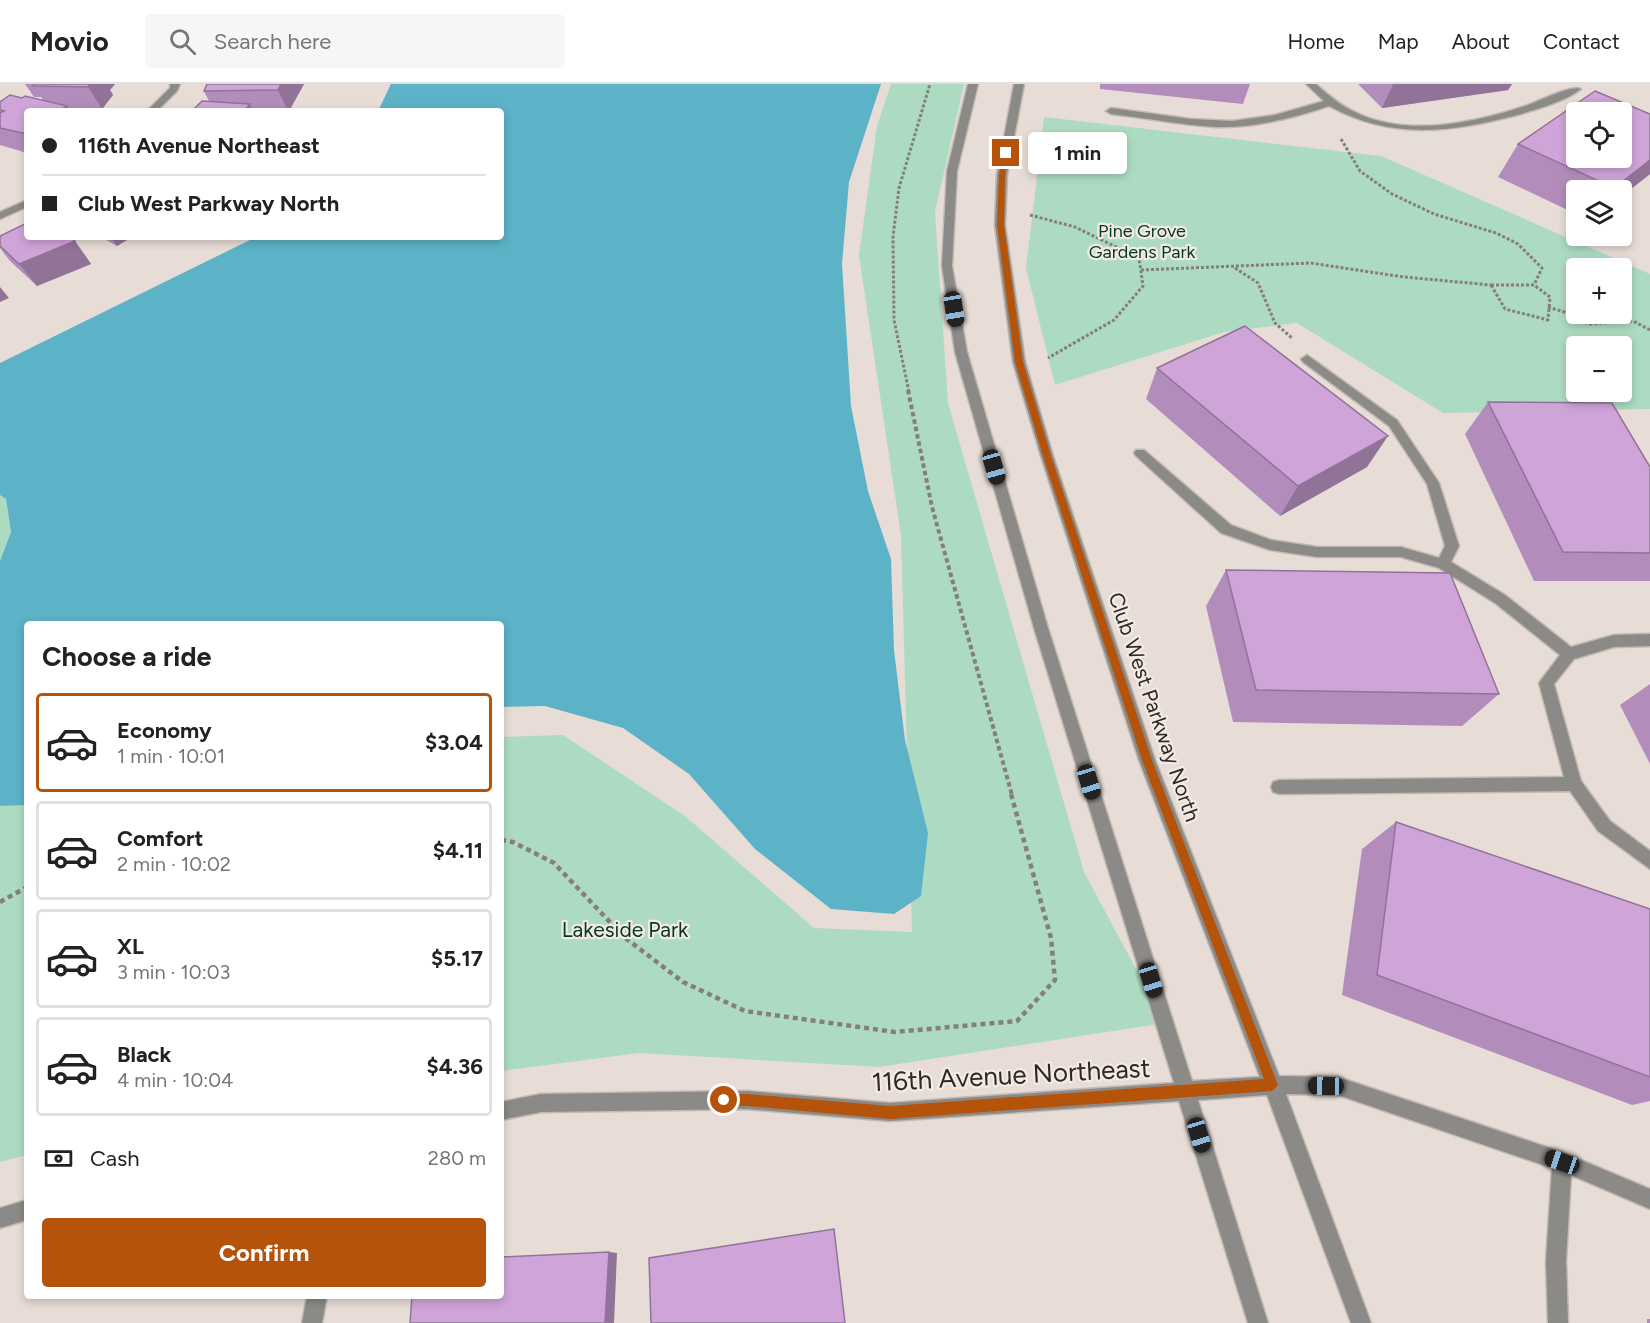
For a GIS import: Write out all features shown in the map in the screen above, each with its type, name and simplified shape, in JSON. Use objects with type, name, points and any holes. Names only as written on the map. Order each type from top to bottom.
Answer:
[{"type":"street","points":[[155,108],[174,89],[175,84]]},
{"type":"street","points":[[973,84],[952,171],[947,266],[961,352],[1041,628],[1258,1323]]},
{"type":"street","name":"Club West Parkway North","points":[[1019,84],[1002,175],[1000,225],[1019,362],[1047,456],[1147,760],[1361,1323]]},
{"type":"street","points":[[1311,84],[1331,102],[1361,119],[1392,126],[1422,128],[1478,121],[1522,111],[1572,86],[1587,94]]},
{"type":"street","points":[[1111,111],[1216,124],[1258,122],[1331,102]]},
{"type":"street","points":[[0,216],[24,204]]},
{"type":"street","points":[[1307,359],[1393,423],[1420,463],[1433,483],[1452,546],[1443,564]]},
{"type":"street","points":[[1140,453],[1226,529],[1270,545],[1317,552],[1401,552],[1443,564],[1500,599],[1569,654]]},
{"type":"street","points":[[1650,640],[1614,641],[1569,654],[1546,683],[1574,784],[1604,826],[1650,861]]},
{"type":"street","points":[[1279,787],[1574,784]]},
{"type":"street","name":"116th Avenue Northeast","points":[[504,1110],[541,1103],[747,1100],[890,1113],[1272,1085],[1338,1086],[1562,1162],[1650,1199]]},
{"type":"street","points":[[1558,1323],[1556,1261],[1562,1162]]},
{"type":"street","points":[[0,1218],[24,1211]]},
{"type":"street","points":[[312,1323],[316,1299]]},
{"type":"path","points":[[504,840],[513,842],[554,863],[624,937],[683,982],[745,1011],[896,1032],[1017,1021],[1055,980],[1051,938],[932,507],[894,320],[893,237],[899,188],[930,84]]},
{"type":"path","points":[[1331,102],[1327,113],[1360,171],[1392,194],[1434,214],[1496,233],[1518,244],[1542,268],[1534,285]]},
{"type":"path","points":[[1030,215],[1075,227],[1139,258],[1141,270],[1143,286],[1114,320],[1048,358]]},
{"type":"path","points":[[1141,270],[1234,268],[1310,263],[1404,277],[1491,285],[1534,285],[1550,297],[1548,320],[1505,309],[1491,285]]},
{"type":"path","points":[[1234,268],[1258,283],[1275,323],[1303,348],[1307,359]]},
{"type":"path","points":[[1548,307],[1571,314],[1588,324],[1633,321],[1650,330]]},
{"type":"path","points":[[0,902],[24,889]]},
{"type":"green space","name":"Lakeside Park","points":[[891,84],[964,84],[935,212],[948,403],[1084,872],[1165,1023],[879,1067],[639,1053],[504,1071],[504,737],[563,735],[685,816],[814,928],[912,932],[901,535],[859,255],[877,126]]},
{"type":"green space","name":"Pine Grove Gardens Park","points":[[1044,117],[1381,156],[1566,237],[1566,246],[1586,246],[1614,258],[1566,258],[1566,324],[1632,324],[1632,266],[1650,274],[1650,409],[1443,413],[1297,323],[1224,332],[1055,385],[1026,268]]},
{"type":"green space","points":[[0,495],[6,499],[11,532],[0,561]]},
{"type":"green space","points":[[24,805],[24,1156],[0,1162],[0,806]]},
{"type":"water","points":[[391,84],[881,84],[849,182],[842,264],[851,406],[868,491],[891,559],[894,650],[905,740],[928,833],[921,896],[894,914],[831,909],[755,849],[689,774],[623,728],[545,706],[504,707],[504,621],[24,621],[24,805],[0,806],[0,561],[11,532],[6,499],[0,495],[0,363],[250,240],[504,240],[504,108],[379,108]]},
{"type":"building","points":[[35,84],[90,84],[88,87],[33,86]]},
{"type":"building","points":[[207,84],[281,84],[278,90],[204,91]]},
{"type":"building","points":[[1595,91],[1621,102],[1579,102]]},
{"type":"building","points":[[10,95],[22,98],[25,96],[67,106],[64,108],[24,108],[24,133],[0,128],[0,113],[4,111],[0,110],[0,102]]},
{"type":"building","points":[[202,101],[250,104],[247,108],[195,108]]},
{"type":"building","points":[[1632,106],[1650,114],[1650,160],[1624,180],[1597,180],[1570,168],[1632,168]]},
{"type":"building","points":[[1566,111],[1566,166],[1518,144]]},
{"type":"building","points":[[24,224],[24,240],[75,241],[19,264],[0,246],[0,236]]},
{"type":"building","points":[[1245,326],[1388,436],[1298,486],[1157,368]]},
{"type":"building","points":[[1488,402],[1612,403],[1650,467],[1650,553],[1563,552]]},
{"type":"building","points":[[1226,570],[1450,573],[1499,694],[1256,690]]},
{"type":"building","points":[[1396,822],[1650,909],[1650,1077],[1377,975]]},
{"type":"building","points":[[834,1229],[845,1323],[651,1323],[649,1258]]},
{"type":"building","points":[[609,1252],[605,1323],[410,1323],[412,1299],[504,1299],[504,1257]]},
{"type":"route","points":[[724,1100],[890,1113],[1272,1085],[1147,760],[1047,456],[1019,362],[1000,225],[1002,175],[1006,153]]}]
